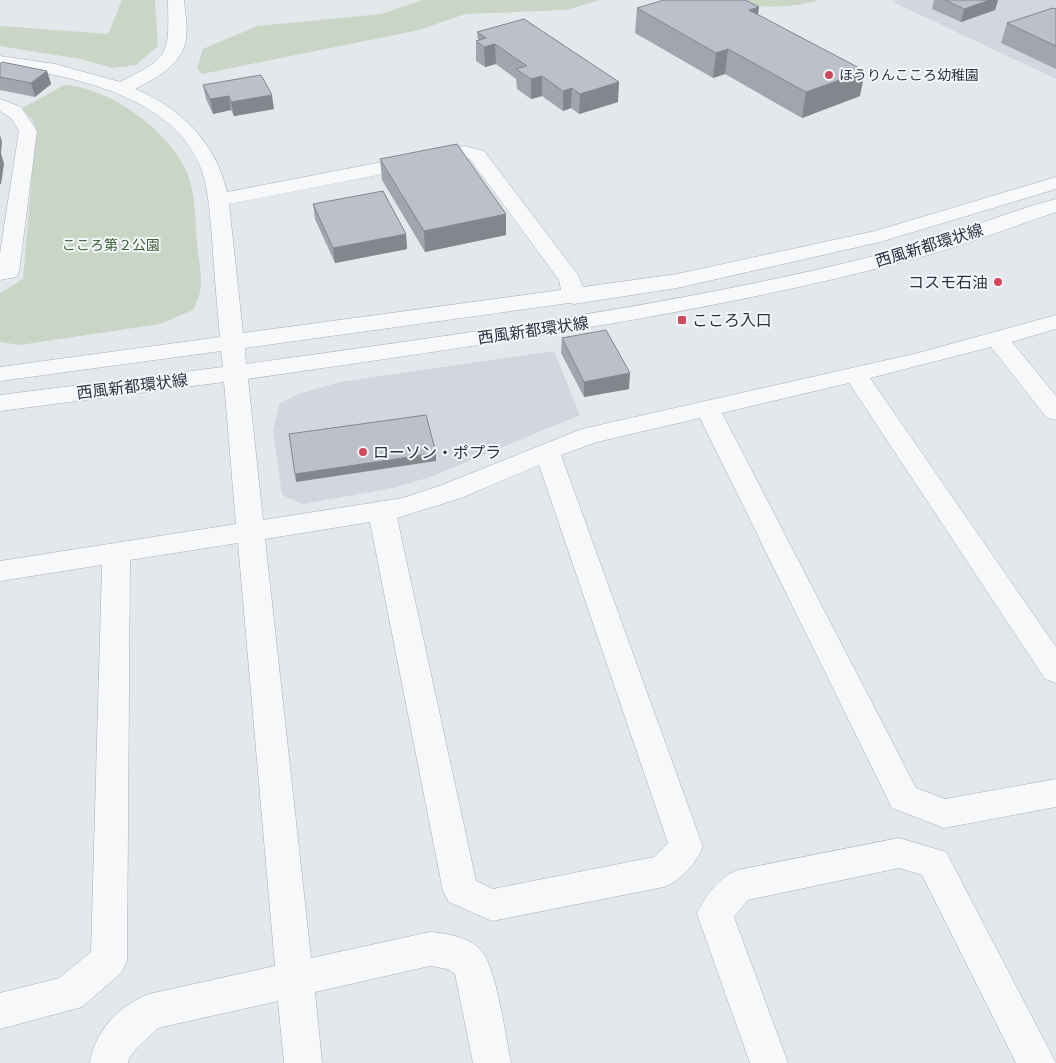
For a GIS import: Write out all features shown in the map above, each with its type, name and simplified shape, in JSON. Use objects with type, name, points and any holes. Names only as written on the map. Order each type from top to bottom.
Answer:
[{"type":"street","points":[[120,89],[152,72],[172,54],[178,35],[176,0]]},
{"type":"street","points":[[0,61],[55,69],[120,89],[152,105],[187,132],[202,151],[213,172],[218,200],[234,358],[303,1063]]},
{"type":"street","points":[[0,105],[8,106],[22,117],[28,131],[8,272],[0,273]]},
{"type":"street","points":[[218,200],[465,152],[477,155],[570,280],[574,297]]},
{"type":"street","name":"西風新都環状線","points":[[0,403],[234,358],[574,297],[677,282],[880,236],[1056,183]]},
{"type":"street","name":"西風新都環状線","points":[[0,374],[234,358],[591,322],[710,299],[909,254],[1056,205]]},
{"type":"street","points":[[0,571],[382,512],[442,496],[547,451],[591,436],[998,340],[1056,322]]},
{"type":"street","points":[[998,340],[1056,412]]},
{"type":"street","points":[[855,374],[1056,671]]},
{"type":"street","points":[[706,408],[904,798],[944,814],[1056,793]]},
{"type":"street","points":[[382,512],[461,891],[492,905],[664,871],[686,847],[547,451]]},
{"type":"street","points":[[0,1011],[69,994],[108,960],[116,553]]},
{"type":"street","points":[[769,1063],[715,914],[738,886],[899,853],[934,863],[1038,1063]]},
{"type":"street","points":[[109,1063],[109,1055],[115,1044],[149,1012],[428,950],[461,956],[466,958],[472,967],[492,1063]]},
{"type":"shaded area","points":[[898,0],[1056,0],[1056,79],[893,2]]},
{"type":"shaded area","points":[[554,351],[580,415],[430,477],[393,488],[303,504],[282,495],[273,430],[279,404],[298,394],[340,382]]},
{"type":"green space","points":[[122,0],[155,0],[158,46],[136,65],[112,68],[81,59],[0,46],[0,26],[108,34]]},
{"type":"green space","points":[[422,0],[600,0],[566,10],[465,14],[419,30],[202,74],[197,68],[203,49],[257,26],[382,14]]},
{"type":"green space","points":[[707,0],[818,0],[792,5],[748,6]]},
{"type":"green space","name":"こころ第２公園","points":[[64,85],[101,94],[119,103],[154,129],[180,159],[191,183],[194,200],[201,286],[193,310],[160,324],[20,345],[0,342],[0,293],[23,279],[36,128],[31,118],[21,109]]},
{"type":"building","points":[[664,0],[745,0],[759,7],[749,10],[865,71],[806,92],[728,49],[716,53],[637,8]]},
{"type":"building","points":[[945,0],[990,0],[964,9]]},
{"type":"building","points":[[1053,8],[1056,9],[1056,46],[1007,23]]},
{"type":"building","points":[[524,19],[619,82],[580,94],[572,88],[563,91],[542,76],[531,79],[516,69],[527,66],[495,44],[484,47],[476,41],[486,38],[477,32]]},
{"type":"building","points":[[2,62],[47,71],[31,83],[0,77],[0,64]]},
{"type":"building","points":[[261,75],[272,95],[231,102],[229,96],[210,99],[203,85]]},
{"type":"building","points":[[457,144],[506,214],[424,231],[380,159]]},
{"type":"building","points":[[383,191],[406,234],[333,248],[313,204]]},
{"type":"building","points":[[606,330],[630,373],[584,382],[562,338]]},
{"type":"building","name":"ローソン・ポプラ","points":[[426,415],[436,453],[295,474],[289,434]]},
{"type":"place","name":"ほうりんこころ幼稚園","points":[[829,75]]},
{"type":"place","name":"コスモ石油","points":[[998,282]]},
{"type":"place","name":"こころ入口","points":[[682,320]]},
{"type":"place","name":"ローソン・ポプラ","points":[[363,452]]}]
